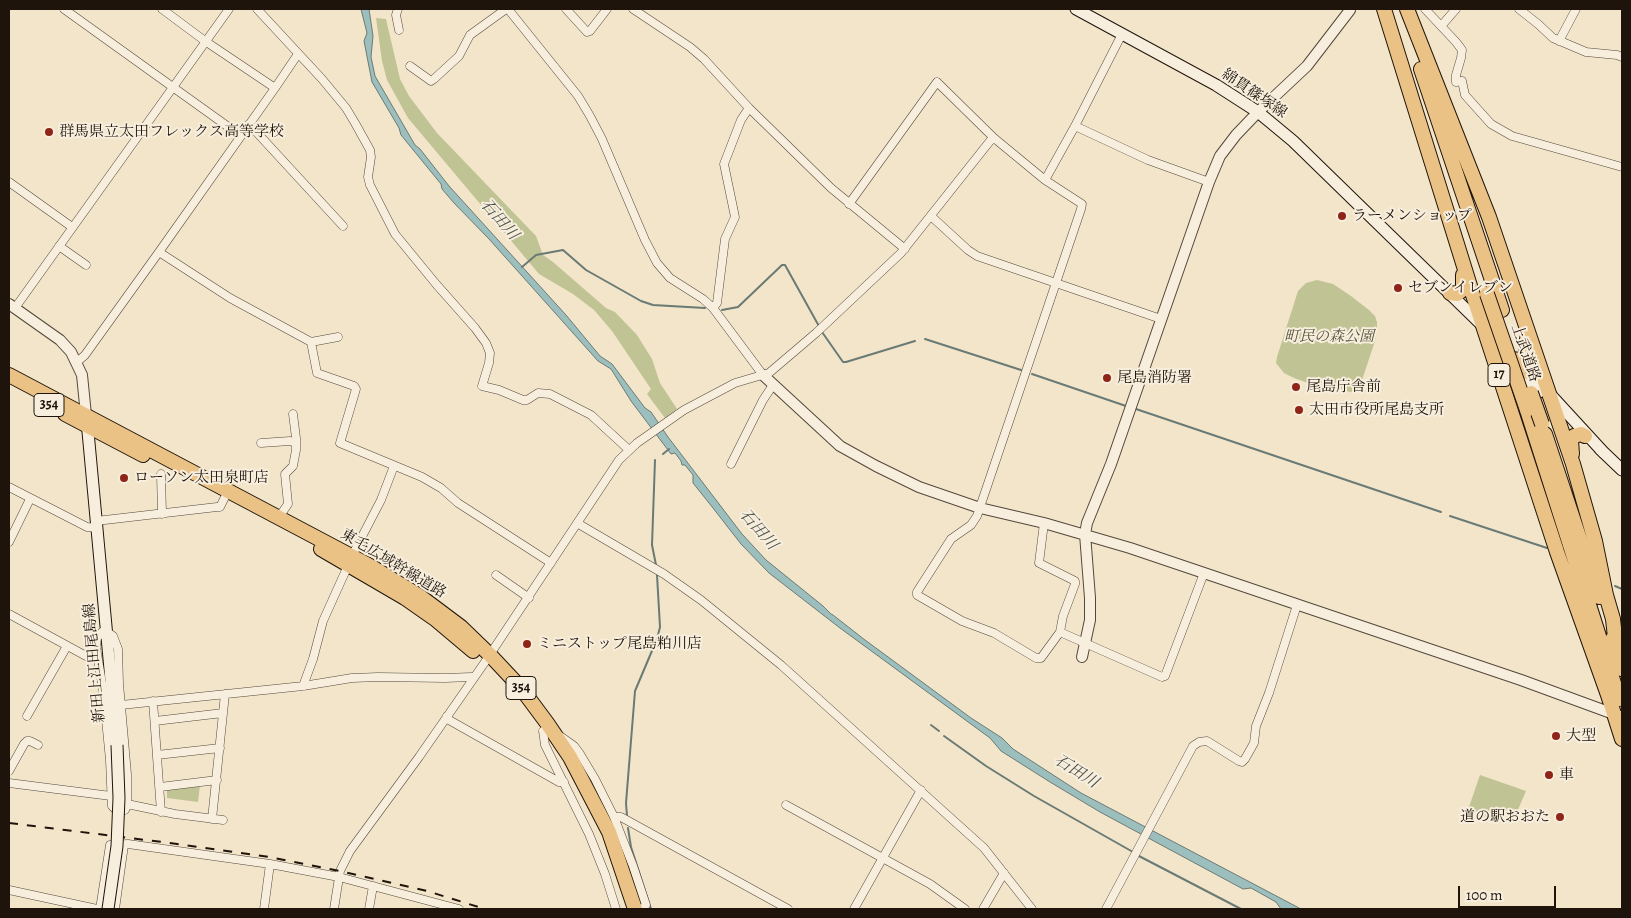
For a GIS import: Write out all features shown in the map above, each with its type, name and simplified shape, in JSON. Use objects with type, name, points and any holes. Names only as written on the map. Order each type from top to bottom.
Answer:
[{"type":"highway","name":"17","points":[[1384,9],[1455,240],[1557,552],[1620,714],[1622,739]]},
{"type":"highway","name":"上武道路","points":[[1392,9],[1527,410],[1599,632],[1620,714]]},
{"type":"highway","name":"上武道路","points":[[1402,9],[1542,424],[1622,669]]},
{"type":"highway","name":"17","points":[[1407,9],[1457,140],[1489,217],[1573,464],[1596,541],[1606,595],[1613,619],[1616,646]]},
{"type":"highway","points":[[1450,293],[1460,292],[1464,286],[1455,240]]},
{"type":"highway","points":[[1518,300],[1528,348],[1522,367]]},
{"type":"highway","points":[[1505,358],[1522,367]]},
{"type":"highway","points":[[1511,412],[1506,379],[1508,373],[1522,367]]},
{"type":"highway","name":"東毛広域幹線道路","points":[[9,374],[87,421],[225,497],[397,581],[432,605],[488,658],[510,688],[570,757],[602,816],[621,878],[635,909]]},
{"type":"highway","name":"東毛広域幹線道路","points":[[9,384],[278,517],[314,536],[351,560]]},
{"type":"highway","points":[[1573,464],[1571,440],[1578,434],[1585,436]]},
{"type":"highway","name":"東毛広域幹線道路","points":[[621,878],[626,909]]},
{"type":"main road","name":"綿貫篠塚線","points":[[1076,9],[1216,85],[1258,112],[1293,141],[1391,238],[1402,246],[1483,325],[1522,367],[1553,405],[1622,470]]},
{"type":"main road","name":"綿貫篠塚線","points":[[1391,238],[1399,249],[1505,358]]},
{"type":"main road","name":"綿貫篠塚線","points":[[1522,367],[1547,389],[1604,453]]},
{"type":"main road","name":"新田上江田尾島線","points":[[87,421],[117,745],[119,798],[117,846],[108,909]]},
{"type":"street","points":[[64,9],[241,136]]},
{"type":"street","points":[[162,9],[205,41],[275,88]]},
{"type":"street","points":[[87,421],[83,383],[77,362],[71,352],[60,340],[12,306],[59,246],[229,9]]},
{"type":"street","points":[[257,9],[346,108],[355,123],[370,150],[371,157],[368,177],[370,186],[395,234],[486,343],[490,352],[489,363],[482,386],[523,400],[538,393],[550,394],[591,414],[630,450]]},
{"type":"street","points":[[398,9],[396,15],[399,30]]},
{"type":"street","points":[[410,66],[432,81],[434,80],[459,56],[470,35],[507,9],[578,96],[602,139],[656,263],[670,278],[703,299],[713,308],[763,375],[826,435],[852,453],[919,487],[980,508],[1085,534],[1620,714]]},
{"type":"street","points":[[566,9],[587,32],[590,31],[607,9]]},
{"type":"street","points":[[633,9],[704,58],[749,108],[849,204],[905,249]]},
{"type":"street","points":[[1082,657],[1090,620],[1085,534],[1088,516],[1111,464],[1209,182],[1226,147],[1258,112],[1307,66],[1350,9]]},
{"type":"street","points":[[1378,9],[1397,73],[1406,79]]},
{"type":"street","points":[[1414,9],[1436,63],[1431,68]]},
{"type":"street","points":[[1425,9],[1442,25],[1462,50],[1456,82],[1462,81],[1466,95],[1490,124],[1512,136],[1622,167]]},
{"type":"street","points":[[1442,25],[1456,9]]},
{"type":"street","points":[[1519,9],[1549,35],[1559,41],[1586,52],[1622,57]]},
{"type":"street","points":[[1559,41],[1576,9]]},
{"type":"street","points":[[1044,180],[1075,126],[1122,34]]},
{"type":"street","points":[[77,362],[85,355],[159,252],[298,54]]},
{"type":"street","points":[[849,204],[937,82],[994,138],[1044,180],[1082,205],[980,508],[971,524],[955,535],[948,543],[917,592],[917,595],[962,621],[994,633],[1036,658],[1041,658],[1060,632],[1063,616],[1075,584],[1075,581],[1039,563],[1044,523]]},
{"type":"street","points":[[713,308],[717,303],[725,239],[735,217],[724,164],[741,120],[749,108]]},
{"type":"street","points":[[249,124],[343,226]]},
{"type":"street","points":[[1075,126],[1148,160],[1209,182]]},
{"type":"street","points":[[334,909],[339,877],[350,851],[448,716],[620,460],[645,437],[690,406],[735,383],[768,373],[820,329],[905,249],[994,138]]},
{"type":"street","points":[[9,182],[72,227]]},
{"type":"street","points":[[932,217],[977,256],[1162,319]]},
{"type":"street","points":[[59,246],[86,265]]},
{"type":"street","points":[[159,252],[230,298],[311,342],[338,337]]},
{"type":"street","points":[[311,342],[317,373],[354,386],[356,389],[340,443],[422,477],[441,488],[458,503],[550,564]]},
{"type":"street","points":[[731,464],[763,400],[774,385]]},
{"type":"street","points":[[278,517],[288,504],[285,474],[294,464],[296,444],[293,414]]},
{"type":"street","points":[[261,443],[290,441],[296,444]]},
{"type":"street","points":[[303,686],[313,659],[323,621],[381,500],[394,466]]},
{"type":"street","points":[[161,474],[162,514]]},
{"type":"street","points":[[9,487],[87,527],[162,514],[220,507],[225,497]]},
{"type":"street","points":[[9,542],[30,499]]},
{"type":"street","points":[[577,523],[664,574],[701,600],[781,665],[984,848],[1032,909]]},
{"type":"street","points":[[1060,632],[1162,677],[1165,676],[1204,573]]},
{"type":"street","points":[[496,575],[529,598]]},
{"type":"street","points":[[1106,909],[1196,743],[1207,742],[1239,762],[1246,759],[1254,743],[1256,726],[1269,693],[1297,605]]},
{"type":"street","points":[[9,614],[86,656],[97,658]]},
{"type":"street","points":[[106,631],[115,640],[119,663],[127,774],[127,809],[125,810],[113,809],[103,689],[97,658],[98,638],[102,632],[106,631]]},
{"type":"street","points":[[27,716],[67,646]]},
{"type":"street","points":[[121,705],[378,677],[474,678]]},
{"type":"street","points":[[212,819],[225,694]]},
{"type":"street","points":[[153,701],[161,812]]},
{"type":"street","points":[[155,721],[223,713]]},
{"type":"street","points":[[448,716],[449,720],[550,778],[564,782]]},
{"type":"street","points":[[616,909],[590,834],[545,745],[548,731],[574,746],[595,779],[614,817],[633,866],[646,905],[642,909]]},
{"type":"street","points":[[9,771],[27,741],[38,745]]},
{"type":"street","points":[[157,756],[220,748]]},
{"type":"street","points":[[160,787],[216,780]]},
{"type":"street","points":[[9,783],[111,796]]},
{"type":"street","points":[[854,909],[921,790]]},
{"type":"street","points":[[127,804],[161,812],[223,820]]},
{"type":"street","points":[[786,805],[930,884],[965,909]]},
{"type":"street","points":[[614,817],[621,817],[788,909]]},
{"type":"street","points":[[9,890],[99,909],[110,845],[124,845],[270,864],[339,877],[459,909]]},
{"type":"street","points":[[115,909],[122,870],[124,845]]},
{"type":"street","points":[[264,909],[270,864]]},
{"type":"street","points":[[982,909],[1004,873]]},
{"type":"street","points":[[369,909],[372,886]]},
{"type":"green space","points":[[376,18],[386,19],[400,79],[409,96],[437,133],[536,236],[543,255],[606,308],[615,312],[637,335],[652,359],[660,383],[677,409],[665,418],[647,394],[651,389],[612,331],[594,310],[573,294],[539,274],[408,118],[387,80],[382,61]]},
{"type":"green space","name":"町民の森公園","points":[[1317,280],[1333,284],[1375,316],[1377,330],[1375,341],[1362,380],[1355,391],[1350,392],[1319,382],[1308,383],[1284,373],[1276,363],[1298,291],[1306,283]]},
{"type":"green space","points":[[1480,775],[1526,791],[1517,812],[1491,814],[1488,818],[1470,811],[1469,807]]},
{"type":"green space","points":[[200,785],[198,802],[167,798],[167,788]]},
{"type":"water","points":[[361,9],[369,9],[373,36],[371,57],[375,76],[415,145],[600,356],[612,364],[645,408],[651,412],[742,534],[766,560],[831,614],[971,718],[1002,738],[1013,749],[1081,793],[1301,909],[1281,909],[1276,902],[1251,888],[1243,889],[1100,812],[1050,782],[1001,751],[990,738],[840,628],[769,573],[741,544],[693,483],[693,475],[685,465],[682,465],[675,453],[671,454],[631,401],[611,369],[598,361],[489,239],[454,203],[401,135],[399,128],[372,82],[364,41],[367,33]]},
{"type":"waterway","points":[[522,267],[536,255],[563,250],[586,270],[641,301],[653,305],[705,308]]},
{"type":"waterway","points":[[722,310],[738,307],[782,265],[785,265],[820,328]]},
{"type":"waterway","points":[[822,332],[843,362],[915,341]]},
{"type":"waterway","points":[[925,339],[1021,370]]},
{"type":"waterway","points":[[1032,374],[1126,406]]},
{"type":"waterway","points":[[1133,408],[1441,512]]},
{"type":"waterway","points":[[663,454],[669,449]]},
{"type":"waterway","points":[[655,460],[652,545],[656,565]]},
{"type":"waterway","points":[[1450,516],[1547,548]]},
{"type":"waterway","points":[[627,816],[626,803],[635,691],[657,639],[660,627],[657,575]]},
{"type":"waterway","points":[[1615,586],[1622,589]]},
{"type":"waterway","points":[[931,725],[939,731]]},
{"type":"waterway","points":[[944,736],[986,766],[1034,796],[1133,852]]},
{"type":"waterway","points":[[628,828],[631,847],[651,909]]},
{"type":"waterway","points":[[1137,855],[1241,909]]},
{"type":"railway","points":[[9,823],[269,857],[427,891],[485,909]]},
{"type":"place","name":"群馬県立太田フレックス高等学校","points":[[49,132]]},
{"type":"place","name":"ラーメンショップ","points":[[1342,216]]},
{"type":"place","name":"セブンイレブン","points":[[1398,288]]},
{"type":"place","name":"尾島消防署","points":[[1107,378]]},
{"type":"place","name":"尾島庁舎前","points":[[1296,387]]},
{"type":"place","name":"太田市役所尾島支所","points":[[1299,410]]},
{"type":"place","name":"ローソン太田泉町店","points":[[124,478]]},
{"type":"place","name":"ミニストップ尾島粕川店","points":[[527,644]]},
{"type":"place","name":"大型","points":[[1556,736]]},
{"type":"place","name":"車","points":[[1549,775]]},
{"type":"place","name":"道の駅おおた","points":[[1560,817]]},
{"type":"water label","name":"石田川","points":[[499,220]]},
{"type":"water label","name":"石田川","points":[[758,530]]},
{"type":"water label","name":"石田川","points":[[1076,772]]}]
